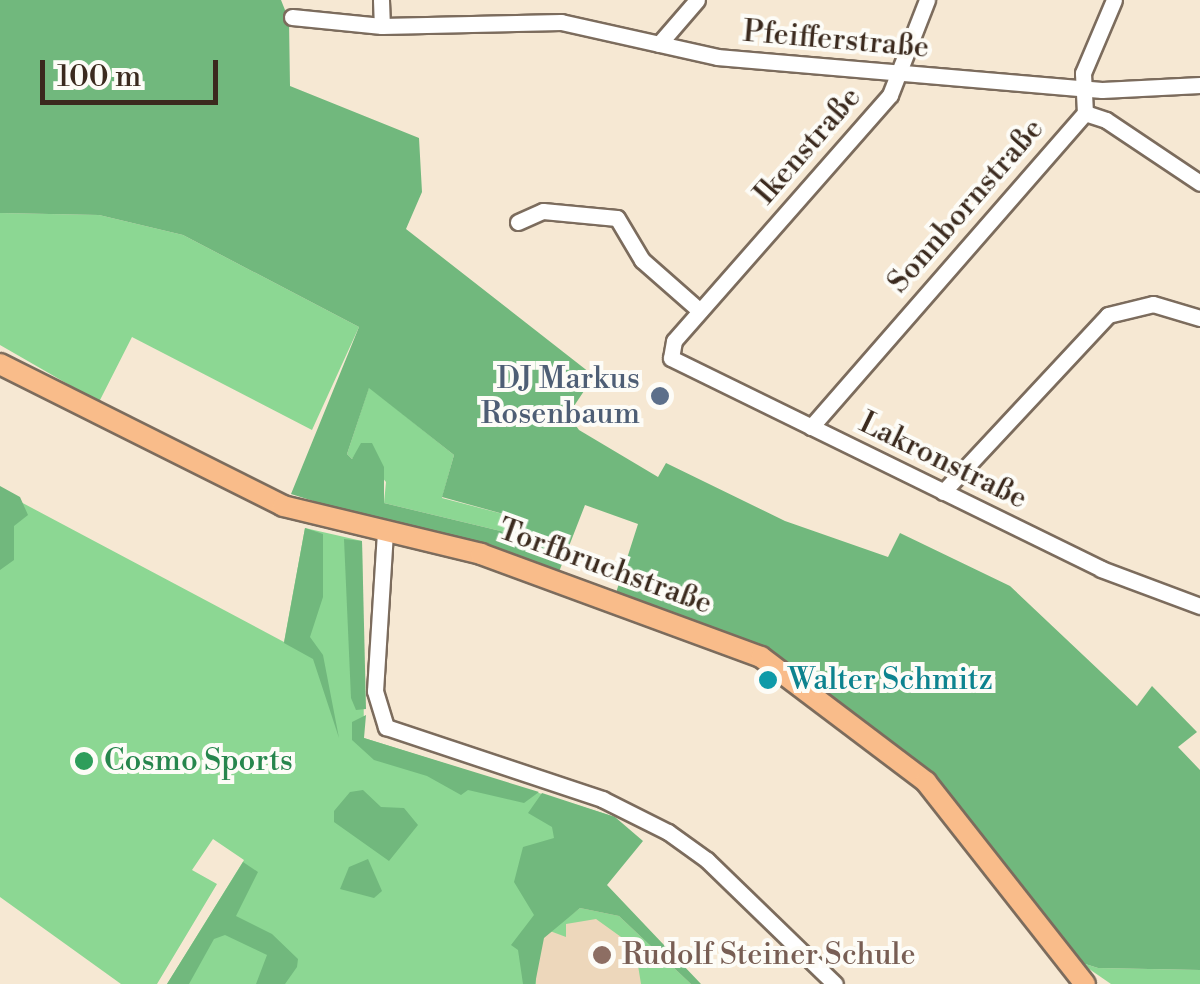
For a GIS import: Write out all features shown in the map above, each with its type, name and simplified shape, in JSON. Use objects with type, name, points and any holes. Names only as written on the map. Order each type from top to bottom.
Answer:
[{"type":"main road","name":"Torfbruchstraße","points":[[0,364],[229,482],[307,514],[481,554],[775,665],[938,795],[1085,984]]},
{"type":"street","points":[[381,0],[382,26]]},
{"type":"street","points":[[659,44],[697,0]]},
{"type":"street","name":"Ikenstraße","points":[[670,353],[700,310],[890,95],[927,0]]},
{"type":"street","points":[[1079,87],[1114,0]]},
{"type":"street","name":"Pfeifferstraße","points":[[292,17],[382,26],[562,22],[717,56],[1102,90],[1200,84]]},
{"type":"street","name":"Sonnbornstraße","points":[[811,428],[1091,114],[1079,87]]},
{"type":"street","points":[[1102,90],[1091,114],[1200,183]]},
{"type":"street","points":[[518,222],[543,211],[617,218],[642,260],[700,310]]},
{"type":"street","points":[[943,492],[1108,315],[1153,304],[1200,318]]},
{"type":"street","name":"Lakronstraße","points":[[670,353],[676,363],[1101,569],[1200,606]]},
{"type":"street","points":[[385,532],[375,691],[386,727],[602,799],[668,832],[707,860],[835,984]]},
{"type":"shaded area","name":"Rudolf Steiner Schule","points":[[607,894],[697,984],[536,984],[536,919]]},
{"type":"green space","points":[[0,0],[281,0],[289,20],[290,86],[419,138],[422,192],[406,229],[594,376],[568,415],[579,430],[658,477],[666,463],[785,521],[888,557],[900,533],[1010,586],[1137,706],[1152,686],[1197,732],[1178,747],[1200,770],[1200,970],[1098,968],[1079,962],[937,781],[753,645],[614,599],[638,524],[585,505],[557,577],[291,494],[359,327],[183,235],[99,215],[0,213]],"holes":[[[369,388],[454,455],[442,497],[507,515],[519,524],[513,534],[384,503],[384,467],[372,443],[361,443],[352,459],[347,454]]]},
{"type":"green space","points":[[0,213],[99,215],[183,235],[359,327],[312,430],[132,337],[99,402],[0,345]]},
{"type":"green space","points":[[369,387],[454,455],[442,498],[507,515],[519,524],[513,534],[384,503],[386,482],[359,450],[352,459],[347,454]]},
{"type":"green space","points":[[0,486],[20,497],[28,515],[14,526],[14,560],[0,570]]},
{"type":"green space","points":[[0,498],[17,500],[284,642],[305,528],[362,541],[364,738],[615,817],[536,919],[536,984],[167,984],[244,860],[213,839],[192,870],[217,884],[157,984],[121,984],[0,897]]},
{"type":"green space","points":[[305,528],[323,534],[323,597],[310,637],[323,655],[339,738],[313,659],[284,643]]},
{"type":"green space","points":[[344,539],[362,541],[366,709],[356,710],[351,698]]},
{"type":"green space","points":[[366,715],[364,738],[539,792],[524,803],[468,790],[461,795],[427,776],[374,760],[352,740],[352,722]]},
{"type":"green space","points":[[363,790],[381,807],[404,808],[418,825],[389,861],[334,822],[334,811],[350,792]]},
{"type":"green space","points":[[542,793],[615,817],[643,841],[607,885],[701,984],[691,984],[619,916],[580,908],[544,938],[535,984],[523,984],[518,950],[511,945],[534,915],[514,882],[523,847],[554,838],[552,827],[528,813]]},
{"type":"green space","points":[[368,859],[382,891],[374,898],[340,889],[349,867]]},
{"type":"green space","points":[[243,862],[258,872],[236,916],[272,934],[298,959],[297,967],[285,984],[256,984],[267,955],[225,935],[214,939],[189,984],[167,984]]},
{"type":"green space","points":[[580,908],[619,916],[691,984],[641,984],[635,947],[596,919],[566,924],[566,937],[550,931]]},
{"type":"green space","points":[[1079,962],[1098,968],[1200,970],[1200,984],[1111,984]]},
{"type":"place","name":"DJ Markus Rosenbaum","points":[[660,396]]},
{"type":"place","name":"Walter Schmitz","points":[[768,680]]},
{"type":"place","name":"Cosmo Sports","points":[[84,761]]},
{"type":"place","name":"Rudolf Steiner Schule","points":[[602,955]]}]
